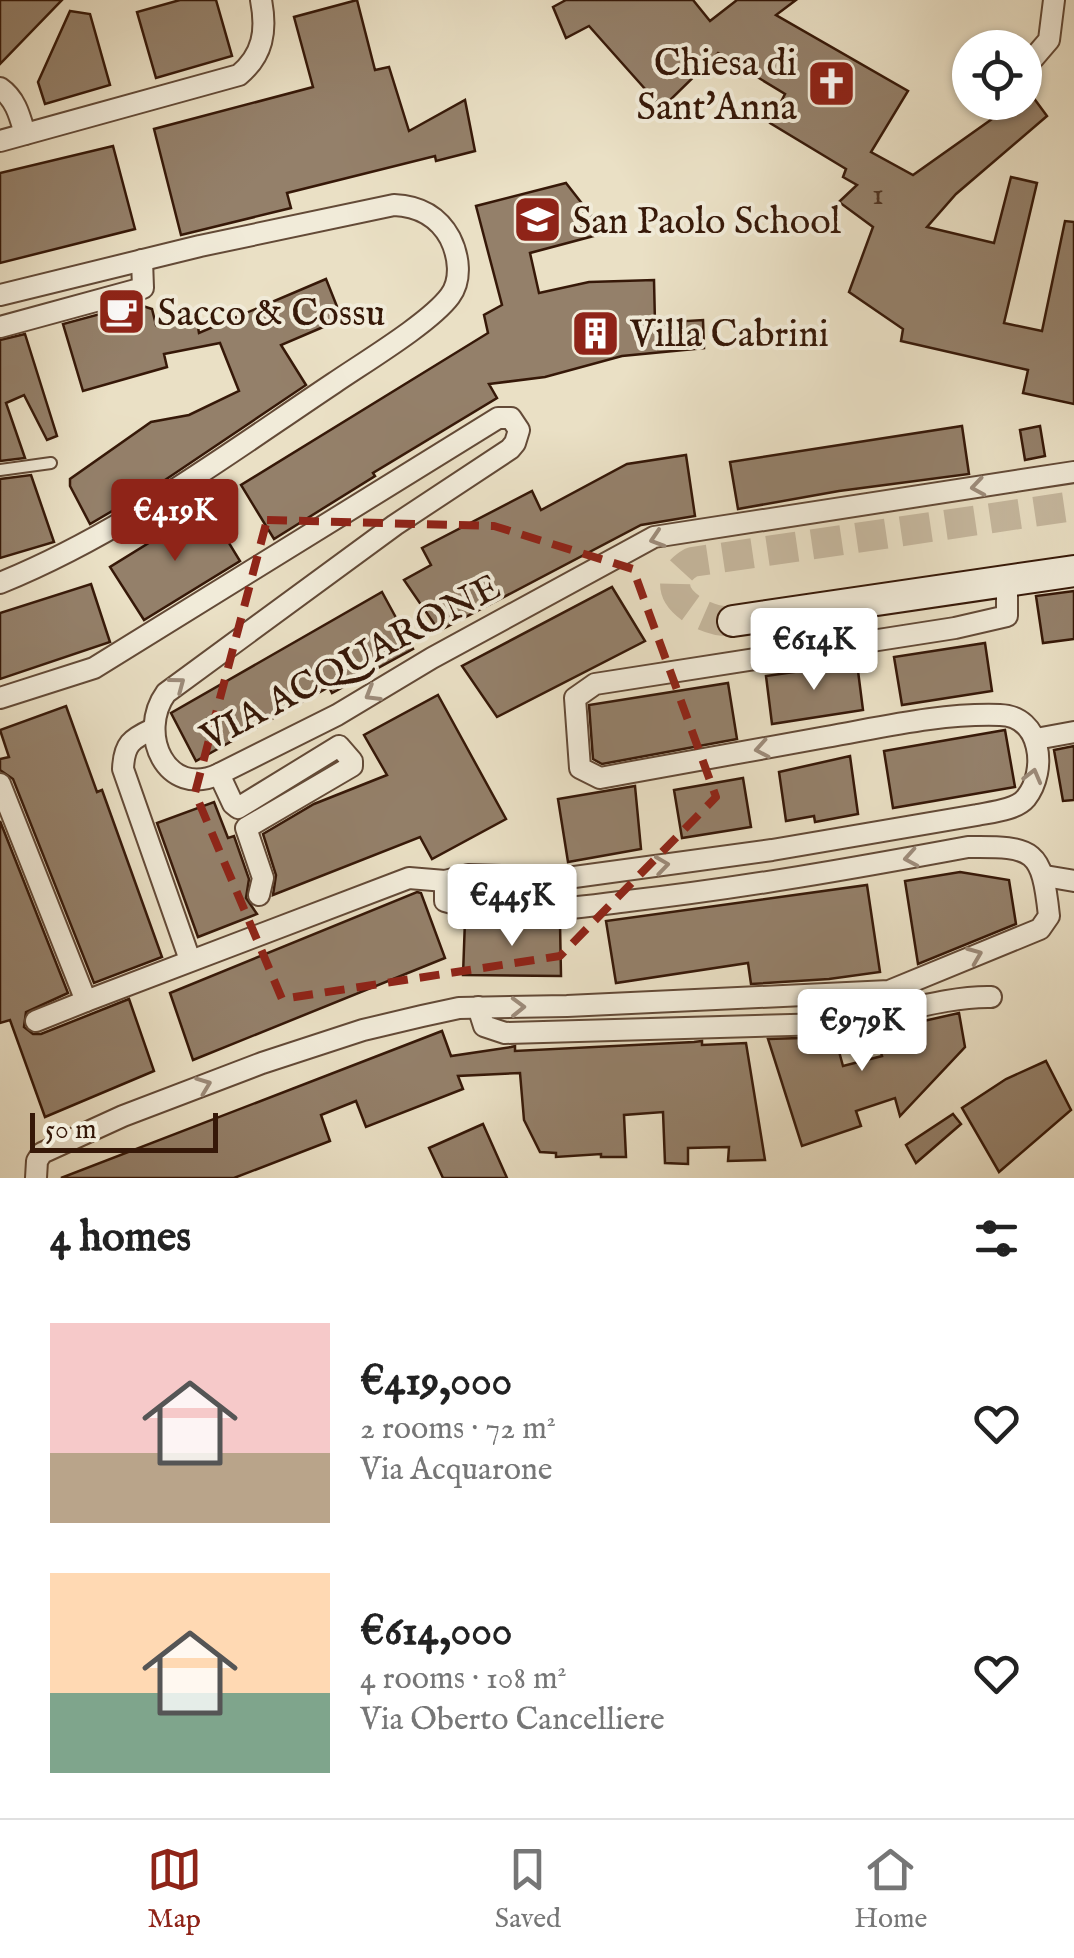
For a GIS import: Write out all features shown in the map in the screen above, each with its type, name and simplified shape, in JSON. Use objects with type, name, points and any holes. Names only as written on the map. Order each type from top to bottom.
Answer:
[{"type":"street","points":[[0,141],[238,75],[258,55],[264,16],[261,0]]},
{"type":"street","points":[[1042,48],[1049,40],[1054,0]]},
{"type":"street","points":[[0,88],[8,93],[18,111],[25,134]]},
{"type":"street","points":[[0,295],[394,205],[416,208],[435,218],[453,244],[458,275],[452,292],[440,306],[335,382],[152,505],[52,562],[0,583]]},
{"type":"street","points":[[0,328],[143,288],[142,260]]},
{"type":"street","name":"VIA ACQUARONE","points":[[0,698],[94,668],[490,421],[504,417],[516,424],[518,437],[510,448],[372,542],[166,693],[153,715],[153,730],[158,749],[175,774],[200,781],[219,774],[337,715],[432,658],[654,538],[1074,472]]},
{"type":"street","points":[[733,621],[1074,571]]},
{"type":"street","points":[[36,1021],[409,878],[445,881],[468,874],[524,879],[583,876],[772,850],[1006,809],[1026,800],[1038,771],[1036,739],[1024,723],[1006,715],[938,717],[600,778],[580,768],[575,698],[594,684],[955,628],[1007,616],[1007,582]]},
{"type":"street","points":[[153,730],[130,740],[123,769],[190,960]]},
{"type":"street","points":[[1036,739],[1074,732]]},
{"type":"street","points":[[219,774],[238,808],[339,746],[352,761],[352,766],[246,828],[263,878],[260,895]]},
{"type":"street","points":[[0,784],[86,1001]]},
{"type":"street","points":[[36,1178],[42,1153],[123,1116],[262,1063],[363,1030],[478,1007],[888,990],[1040,929],[1049,916],[1045,876],[1039,864],[1028,854],[990,847],[968,847],[695,894],[531,910],[471,910],[446,901],[445,881]]},
{"type":"street","points":[[1045,876],[1074,880]]},
{"type":"street","points":[[478,1007],[484,1026],[498,1032],[589,1032],[848,1022],[967,997],[990,998]]},
{"type":"lane","points":[[0,470],[51,463]]},
{"type":"highlighted area","points":[[267,520],[494,526],[633,569],[716,797],[560,956],[282,999],[195,793]]},
{"type":"building","points":[[0,0],[62,0],[0,64]]},
{"type":"building","points":[[180,0],[216,0],[232,56],[156,78],[137,12]]},
{"type":"building","points":[[357,0],[375,70],[389,67],[409,131],[465,100],[475,151],[436,161],[435,156],[287,193],[291,208],[181,235],[154,129],[313,87],[294,17]]},
{"type":"building","points":[[566,0],[693,0],[710,21],[737,0],[796,0],[776,15],[908,91],[871,152],[913,175],[991,120],[1042,120],[1042,109],[1047,116],[956,194],[927,227],[994,243],[1011,177],[1037,183],[1004,323],[1042,331],[1065,221],[1074,222],[1074,404],[1023,393],[1028,370],[901,341],[903,329],[849,292],[873,227],[839,202],[857,185],[843,177],[846,169],[770,123],[785,94],[718,53],[662,108],[589,26],[566,38],[553,7]]},
{"type":"building","points":[[70,11],[90,14],[110,85],[45,104],[38,82]]},
{"type":"building","points":[[113,146],[135,229],[0,263],[0,173]]},
{"type":"building","points":[[566,183],[605,233],[530,253],[539,293],[589,282],[654,280],[655,323],[703,320],[704,348],[622,356],[545,377],[489,384],[497,398],[274,539],[241,485],[488,333],[484,315],[502,305],[476,206]]},
{"type":"building","points":[[326,279],[342,319],[281,345],[306,385],[165,480],[90,524],[70,479],[151,422],[189,415],[239,391],[220,343],[164,354],[167,367],[83,391],[63,324],[137,304],[152,309],[156,325],[196,315],[199,333]]},
{"type":"building","points":[[25,334],[57,436],[47,440],[24,395],[6,403],[25,458],[0,461],[0,340]]},
{"type":"building","points":[[962,426],[969,474],[738,509],[730,462]]},
{"type":"building","points":[[1040,426],[1045,456],[1025,460],[1020,430]]},
{"type":"building","points":[[686,455],[695,516],[641,525],[439,631],[404,580],[431,565],[422,548],[532,491],[541,510],[627,464]]},
{"type":"building","points":[[31,475],[54,542],[0,558],[0,479]]},
{"type":"building","points":[[207,507],[240,561],[144,620],[110,567]]},
{"type":"building","points":[[91,584],[110,642],[0,679],[0,613]]},
{"type":"building","points":[[612,587],[645,641],[497,717],[462,666]]},
{"type":"building","points":[[1074,591],[1074,639],[1043,643],[1036,596]]},
{"type":"building","points":[[382,592],[413,649],[332,693],[329,687],[196,761],[171,713]]},
{"type":"building","points":[[985,643],[992,691],[902,705],[894,657]]},
{"type":"building","points":[[857,663],[863,710],[772,724],[766,676]]},
{"type":"building","points":[[728,683],[737,739],[602,764],[593,759],[589,705]]},
{"type":"building","points":[[438,695],[506,819],[432,859],[420,837],[273,895],[276,875],[263,834],[314,804],[387,775],[364,735]]},
{"type":"building","points":[[66,706],[97,792],[102,790],[162,957],[94,983],[13,779],[0,770],[0,759],[9,757],[0,730]]},
{"type":"building","points":[[1005,730],[1015,787],[893,808],[884,751]]},
{"type":"building","points":[[1074,746],[1074,800],[1063,801],[1054,750]]},
{"type":"building","points":[[850,756],[858,814],[815,822],[814,816],[786,821],[779,772]]},
{"type":"building","points":[[743,778],[751,827],[682,838],[674,790]]},
{"type":"building","points":[[635,786],[641,849],[568,862],[558,799]]},
{"type":"building","points":[[214,802],[228,838],[234,836],[249,879],[246,898],[257,914],[198,937],[157,823]]},
{"type":"building","points":[[0,821],[68,993],[26,1012],[24,1027],[33,1034],[41,1034],[129,999],[154,1071],[45,1117],[10,1020],[0,1023]]},
{"type":"building","points":[[960,872],[1009,880],[1016,924],[918,964],[905,881]]},
{"type":"building","points":[[867,885],[880,972],[751,984],[748,963],[616,983],[606,921]]},
{"type":"building","points":[[421,893],[445,958],[193,1060],[170,993]]},
{"type":"building","points":[[465,920],[513,925],[560,923],[561,976],[463,975]]},
{"type":"building","points":[[959,1013],[965,1047],[900,1116],[895,1098],[856,1111],[861,1126],[802,1146],[768,1039],[835,1037],[843,1066],[882,1056],[875,1032]]},
{"type":"building","points":[[442,1031],[451,1056],[515,1046],[515,1051],[702,1041],[702,1045],[746,1043],[765,1160],[728,1161],[729,1147],[688,1148],[688,1164],[665,1163],[663,1112],[624,1115],[626,1157],[556,1157],[556,1153],[540,1152],[524,1120],[520,1073],[458,1076],[463,1089],[366,1127],[356,1101],[321,1115],[330,1141],[234,1178],[61,1178]]},
{"type":"building","points":[[1046,1061],[1071,1110],[999,1172],[962,1108],[1006,1079]]},
{"type":"building","points":[[953,1114],[961,1124],[916,1163],[906,1145]]},
{"type":"building","points":[[483,1124],[507,1178],[443,1178],[429,1148]]},
{"type":"tunnel","points":[[733,621],[706,617],[684,602],[675,582],[680,572],[692,562],[1074,506]]},
{"type":"place","name":"Chiesa di Sant'Anna","points":[[832,84]]},
{"type":"place","name":"San Paolo School","points":[[537,220]]},
{"type":"place","name":"Sacco & Cossu","points":[[122,312]]},
{"type":"place","name":"Villa Cabrini","points":[[595,333]]}]
